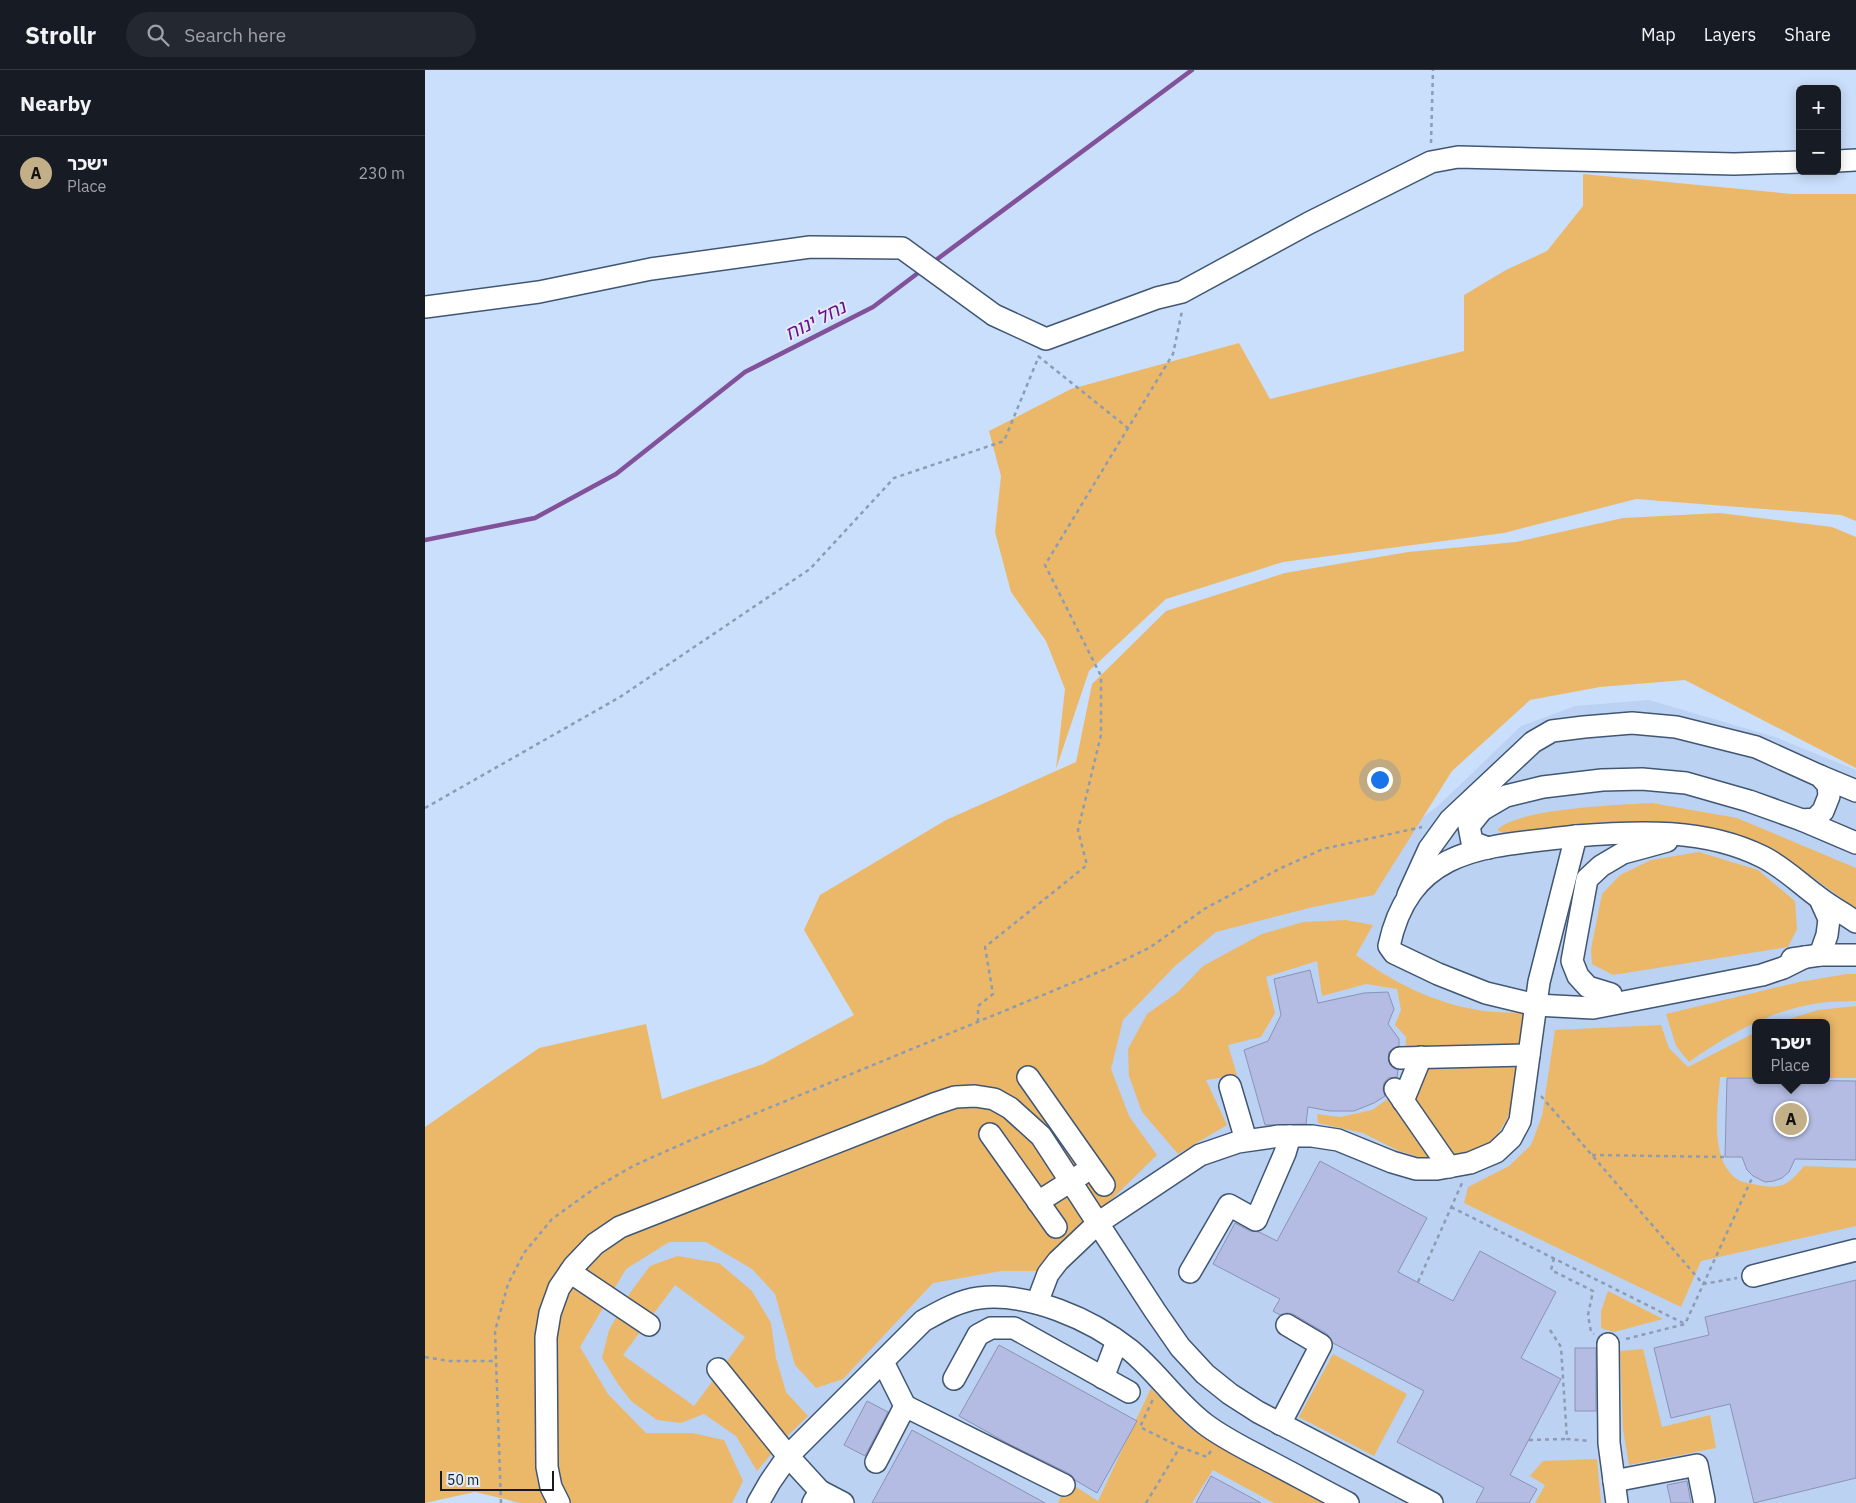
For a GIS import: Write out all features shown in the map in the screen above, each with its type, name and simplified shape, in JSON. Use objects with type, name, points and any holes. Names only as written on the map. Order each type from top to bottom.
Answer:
[{"type":"street","points":[[425,307],[539,292],[651,269],[810,247],[902,248],[994,316],[1042,348],[1157,298],[1182,292],[1309,223],[1431,162],[1458,157],[1734,164],[1796,162]]},
{"type":"street","points":[[1841,161],[1856,160]]},
{"type":"street","points":[[1820,899],[1829,919],[1827,935],[1812,956],[1762,975],[1593,1008],[1536,1005],[1487,993],[1394,954],[1389,946],[1393,928],[1429,849],[1450,820],[1533,742],[1552,731],[1632,723],[1675,727],[1755,747],[1856,791]]},
{"type":"street","points":[[1803,820],[1815,819],[1823,811],[1826,804],[1829,796],[1828,785],[1820,776]]},
{"type":"street","points":[[1487,848],[1472,842],[1469,826],[1482,810],[1506,796],[1543,787],[1602,780],[1642,779],[1686,782],[1803,820],[1856,843]]},
{"type":"street","points":[[1407,896],[1426,876],[1443,864],[1472,851],[1576,836],[1615,833],[1680,834],[1735,845],[1762,856],[1787,871],[1820,899],[1856,922]]},
{"type":"street","points":[[1037,1303],[1048,1274],[1098,1223],[1200,1155],[1238,1142],[1290,1136],[1311,1136],[1338,1140],[1391,1162],[1416,1169],[1437,1169],[1471,1163],[1496,1152],[1511,1138],[1520,1121],[1539,982],[1576,836]]},
{"type":"street","points":[[1611,994],[1589,987],[1578,976],[1573,961],[1587,879],[1601,866],[1623,853],[1655,843],[1695,836]]},
{"type":"street","points":[[1536,1005],[1611,994],[1743,966],[1812,956],[1856,955]]},
{"type":"street","points":[[1449,1167],[1399,1095],[1411,1058],[1529,1055]]},
{"type":"street","points":[[1028,1077],[1104,1185]]},
{"type":"street","points":[[1230,1086],[1246,1140]]},
{"type":"street","points":[[559,1503],[551,1487],[547,1467],[546,1338],[550,1314],[559,1288],[570,1272],[595,1244],[620,1227],[915,1111],[955,1097],[975,1096],[994,1099],[1010,1108],[1041,1136],[1155,1311],[1180,1347],[1205,1374],[1230,1394],[1258,1412],[1432,1503]]},
{"type":"street","points":[[990,1134],[1056,1227]]},
{"type":"street","points":[[1190,1272],[1229,1205],[1257,1220],[1285,1153],[1290,1136]]},
{"type":"street","points":[[1038,1202],[1091,1168]]},
{"type":"street","points":[[1753,1276],[1856,1250]]},
{"type":"street","points":[[570,1272],[649,1325]]},
{"type":"street","points":[[758,1503],[788,1456],[923,1321],[951,1306],[978,1298],[1008,1298],[1037,1303],[1069,1315],[1103,1332],[1129,1350],[1162,1380],[1186,1408],[1219,1434],[1348,1503]]},
{"type":"street","points":[[1280,1424],[1321,1345],[1287,1325]]},
{"type":"street","points":[[954,1378],[978,1335],[991,1328],[1014,1328],[1129,1392]]},
{"type":"street","points":[[1103,1378],[1117,1341]]},
{"type":"street","points":[[1608,1344],[1609,1443],[1617,1503]]},
{"type":"street","points":[[883,1362],[905,1406],[1064,1485]]},
{"type":"street","points":[[718,1369],[788,1456],[817,1497],[843,1503]]},
{"type":"street","points":[[876,1462],[905,1406]]},
{"type":"street","points":[[1614,1481],[1697,1465],[1704,1500]]},
{"type":"path","points":[[1431,162],[1433,70]]},
{"type":"path","points":[[978,1022],[978,1006],[993,994],[985,947],[1087,865],[1078,830],[1101,735],[1101,676],[1045,565],[1173,354],[1185,299],[1182,292]]},
{"type":"path","points":[[425,808],[620,697],[810,569],[894,478],[1005,441],[1042,348],[1128,428]]},
{"type":"path","points":[[501,1503],[495,1331],[507,1284],[523,1253],[552,1218],[595,1188],[633,1166],[691,1140],[1115,965],[1149,948],[1206,908],[1279,869],[1323,849],[1422,826]]},
{"type":"path","points":[[1526,1078],[1703,1284]]},
{"type":"path","points":[[1592,1155],[1725,1157]]},
{"type":"path","points":[[1417,1282],[1471,1163]]},
{"type":"path","points":[[1685,1324],[1753,1176]]},
{"type":"path","points":[[1451,1207],[1685,1324]]},
{"type":"path","points":[[1554,1258],[1551,1270],[1593,1291],[1589,1315],[1591,1332],[1608,1344],[1685,1324]]},
{"type":"path","points":[[1703,1284],[1753,1276]]},
{"type":"path","points":[[1550,1330],[1561,1347],[1567,1439]]},
{"type":"path","points":[[425,1358],[449,1361],[495,1361]]},
{"type":"path","points":[[1162,1380],[1140,1427],[1180,1447],[1207,1457],[1219,1434]]},
{"type":"path","points":[[1529,1440],[1567,1439],[1609,1443]]},
{"type":"path","points":[[1146,1503],[1180,1447]]},
{"type":"shaded area","points":[[1583,174],[1792,194],[1856,194],[1856,521],[1841,515],[1636,499],[1504,533],[1283,562],[1166,599],[1089,671],[1056,769],[1065,689],[1046,641],[1011,592],[995,532],[1001,476],[989,431],[1071,389],[1239,343],[1270,399],[1464,351],[1464,295],[1506,270],[1547,251],[1583,206]]},
{"type":"shaded area","points":[[1720,513],[1832,527],[1856,537],[1856,768],[1685,680],[1600,687],[1530,700],[1452,771],[1374,895],[1313,907],[1216,932],[1175,966],[1123,1020],[1111,1069],[1129,1116],[1157,1155],[1038,1271],[1001,1271],[933,1283],[843,1379],[816,1388],[795,1365],[775,1294],[752,1269],[706,1242],[669,1242],[626,1269],[580,1347],[608,1394],[646,1433],[692,1433],[724,1440],[743,1481],[732,1503],[521,1503],[475,1492],[425,1503],[425,1127],[539,1048],[646,1024],[662,1099],[763,1064],[854,1015],[804,930],[820,895],[946,820],[1076,762],[1092,684],[1166,611],[1285,573],[1408,552],[1516,542],[1623,518]]},
{"type":"shaded area","points":[[1649,700],[1775,737],[1856,770],[1856,1503],[512,1503],[505,1310],[535,1255],[1389,842],[1438,806],[1521,726],[1575,706]]},
{"type":"shaded area","points":[[1652,803],[1737,818],[1856,868],[1856,909],[1792,862],[1728,833],[1672,823],[1602,822],[1503,833],[1497,830],[1508,823],[1547,812]]},
{"type":"shaded area","points":[[1699,852],[1758,870],[1795,901],[1797,929],[1788,947],[1613,975],[1592,964],[1591,949],[1602,894],[1620,875],[1651,860]]},
{"type":"shaded area","points":[[1346,920],[1373,925],[1356,955],[1384,974],[1414,990],[1462,1007],[1490,1012],[1525,1013],[1514,1102],[1506,1121],[1494,1140],[1465,1154],[1431,1161],[1399,1151],[1363,1133],[1318,1123],[1317,1114],[1340,1117],[1372,1110],[1405,1087],[1406,1037],[1395,1025],[1401,1010],[1397,989],[1366,984],[1322,996],[1317,961],[1266,977],[1275,1013],[1261,1037],[1228,1045],[1237,1075],[1206,1080],[1227,1125],[1178,1154],[1142,1112],[1129,1076],[1128,1049],[1147,1014],[1178,992],[1203,966],[1262,934],[1303,922]]},
{"type":"shaded area","points":[[1856,974],[1856,1001],[1819,1003],[1798,1007],[1763,1019],[1752,1019],[1752,1024],[1732,1034],[1689,1062],[1676,1046],[1666,1014],[1799,982]]},
{"type":"shaded area","points":[[1856,1006],[1856,1078],[1830,1078],[1830,1019],[1789,1019],[1818,1010]]},
{"type":"shaded area","points":[[1661,1025],[1669,1048],[1688,1067],[1752,1034],[1752,1077],[1720,1077],[1717,1134],[1723,1161],[1730,1173],[1740,1181],[1773,1187],[1789,1181],[1804,1166],[1856,1168],[1856,1226],[1701,1261],[1681,1307],[1464,1203],[1468,1187],[1509,1166],[1531,1145],[1542,1116],[1555,1030]]},
{"type":"shaded area","points":[[677,1256],[719,1263],[752,1291],[771,1323],[776,1358],[786,1392],[808,1416],[781,1442],[757,1471],[736,1436],[704,1414],[681,1423],[657,1420],[631,1401],[602,1358],[609,1330],[630,1293],[650,1266]],"holes":[[[675,1285],[745,1337],[694,1406],[623,1355]]]},
{"type":"shaded area","points":[[1608,1291],[1663,1319],[1614,1332],[1601,1328],[1601,1311]]},
{"type":"shaded area","points":[[1643,1349],[1662,1427],[1710,1415],[1716,1448],[1629,1465],[1623,1429],[1620,1351]]},
{"type":"shaded area","points":[[1333,1354],[1407,1394],[1374,1456],[1299,1417]]},
{"type":"shaded area","points":[[1151,1388],[1191,1429],[1330,1503],[1274,1503],[1213,1470],[1192,1503],[1058,1503],[1068,1482],[1098,1501]]},
{"type":"shaded area","points":[[1597,1459],[1601,1503],[1535,1503],[1545,1485],[1530,1476],[1543,1461]]},
{"type":"building","points":[[1310,970],[1318,1003],[1364,993],[1388,992],[1394,1009],[1388,1024],[1399,1039],[1399,1046],[1389,1052],[1388,1059],[1390,1065],[1398,1070],[1397,1077],[1388,1078],[1384,1083],[1383,1090],[1385,1096],[1374,1103],[1354,1111],[1330,1111],[1308,1107],[1306,1124],[1265,1125],[1244,1050],[1268,1041],[1281,1015],[1274,979]]},
{"type":"building","points":[[1727,1078],[1752,1078],[1752,1084],[1830,1084],[1830,1081],[1856,1081],[1856,1160],[1795,1159],[1789,1172],[1782,1178],[1765,1182],[1753,1176],[1747,1170],[1742,1157],[1725,1157]]},
{"type":"building","points":[[1320,1161],[1427,1218],[1398,1272],[1453,1301],[1480,1251],[1556,1292],[1521,1358],[1561,1379],[1510,1475],[1537,1489],[1529,1503],[1476,1503],[1484,1488],[1397,1442],[1424,1391],[1333,1343],[1327,1334],[1293,1314],[1280,1315],[1273,1311],[1280,1299],[1213,1264],[1235,1223],[1277,1241]]},
{"type":"building","points":[[1856,1280],[1856,1478],[1754,1503],[1730,1404],[1671,1418],[1654,1348],[1709,1335],[1705,1317]]},
{"type":"building","points":[[999,1345],[1137,1421],[1097,1493],[1075,1480],[1070,1474],[1007,1443],[959,1416]]},
{"type":"building","points":[[1575,1348],[1596,1348],[1596,1411],[1575,1411]]},
{"type":"building","points":[[867,1401],[888,1412],[865,1456],[844,1445]]},
{"type":"building","points":[[912,1430],[1045,1503],[872,1503]]},
{"type":"building","points":[[1211,1476],[1261,1503],[1196,1503]]},
{"type":"building","points":[[1687,1481],[1691,1503],[1671,1503],[1667,1485]]},
{"type":"waterway","name":"נחל ינוח","points":[[932,263],[1192,70]]},
{"type":"waterway","name":"נחל ינוח","points":[[425,540],[535,518],[616,474],[745,372],[873,307],[922,270]]},
{"type":"place","name":"ישכר","points":[[1791,1119]]}]
